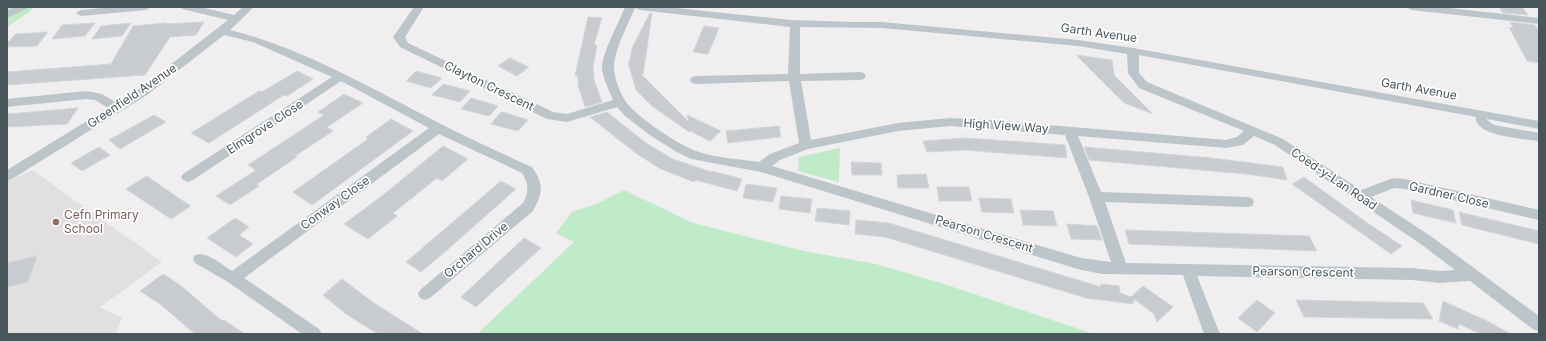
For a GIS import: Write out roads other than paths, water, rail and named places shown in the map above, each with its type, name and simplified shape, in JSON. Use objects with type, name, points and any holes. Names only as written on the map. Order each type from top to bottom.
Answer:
[{"type":"street","points":[[7,15],[22,7]]},
{"type":"street","points":[[81,13],[146,7]]},
{"type":"street","points":[[186,7],[234,18]]},
{"type":"street","name":"Greenfield Avenue","points":[[7,176],[117,108],[165,76],[222,31],[234,18],[249,7]]},
{"type":"street","name":"Clayton Crescent","points":[[419,7],[399,37],[404,45],[551,116],[567,118],[620,102]]},
{"type":"street","name":"Pearson Crescent","points":[[630,7],[610,56],[608,67],[610,78],[620,102],[630,113],[655,133],[681,149],[696,156],[761,167],[1081,264],[1103,268],[1120,267],[1188,270],[1412,274],[1440,277],[1473,275]]},
{"type":"street","name":"Garth Avenue","points":[[640,7],[795,24],[852,27],[882,25],[1078,43],[1133,51],[1539,125]]},
{"type":"street","points":[[1411,7],[1539,21]]},
{"type":"street","points":[[795,24],[794,76],[806,145]]},
{"type":"street","points":[[222,31],[257,40],[341,76],[438,128]]},
{"type":"street","name":"Coed-y-Lan Road","points":[[1133,51],[1133,73],[1135,78],[1143,85],[1279,142],[1360,196],[1473,275],[1539,326]]},
{"type":"street","name":"Elmgrove Close","points":[[188,177],[341,76]]},
{"type":"street","points":[[696,80],[794,76],[860,76]]},
{"type":"street","points":[[7,103],[86,96],[98,97],[117,108]]},
{"type":"street","points":[[1482,114],[1482,122],[1491,129],[1539,137]]},
{"type":"street","name":"High View Way","points":[[761,167],[776,157],[806,145],[898,127],[950,122],[1226,144],[1239,143],[1247,137],[1252,130]]},
{"type":"street","name":"Orchard Drive","points":[[424,294],[528,207],[536,189],[533,178],[527,170],[438,128]]},
{"type":"street","name":"Conway Close","points":[[233,278],[438,128]]},
{"type":"street","points":[[1070,131],[1096,197],[1120,267]]},
{"type":"street","name":"Gardner Close","points":[[1360,196],[1393,183],[1405,184],[1539,215]]},
{"type":"street","points":[[1096,197],[1247,202]]},
{"type":"street","points":[[200,259],[233,278],[314,334]]},
{"type":"street","points":[[1188,270],[1212,334]]},
{"type":"place","name":"Cefn Primary School","points":[[56,222]]}]
